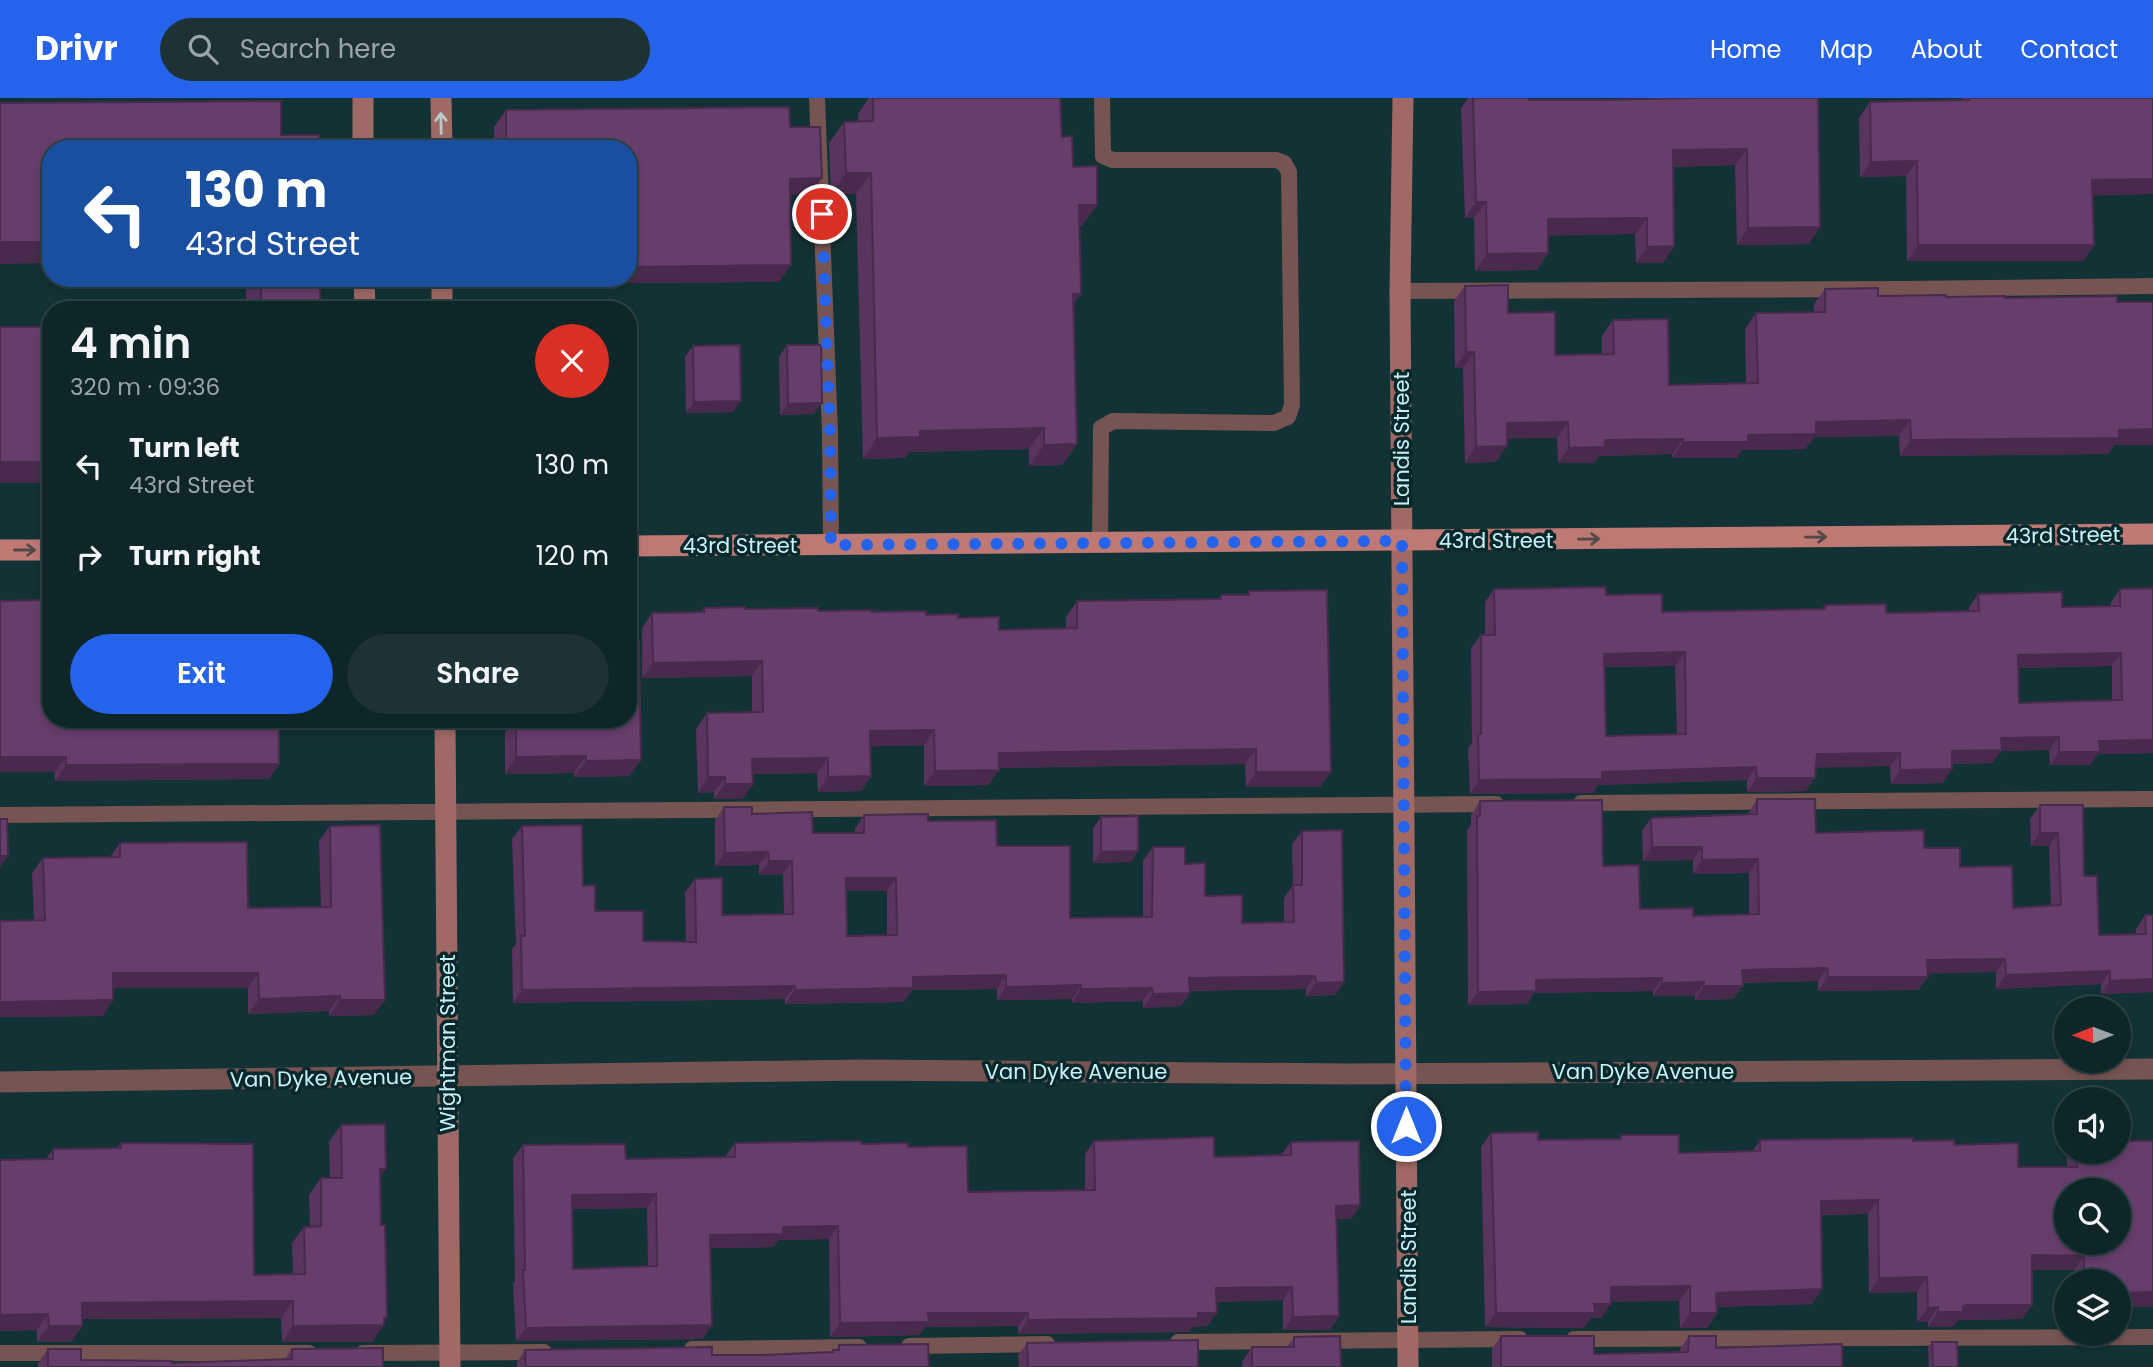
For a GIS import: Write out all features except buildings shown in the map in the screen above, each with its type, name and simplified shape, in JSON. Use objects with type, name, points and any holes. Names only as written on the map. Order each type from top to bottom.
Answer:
[{"type":"main road","name":"43rd Street","points":[[637,546],[2153,534]]},
{"type":"main road","points":[[0,550],[42,550]]},
{"type":"street","points":[[363,98],[363,140]]},
{"type":"street","points":[[441,98],[442,140]]},
{"type":"street","name":"Landis Street","points":[[1403,98],[1400,291],[1408,1367]]},
{"type":"street","name":"Wightman Street","points":[[445,728],[450,1360]]},
{"type":"street","name":"Van Dyke Avenue","points":[[0,1082],[862,1070],[1406,1073],[2153,1069]]},
{"type":"lane","points":[[817,98],[830,433],[831,545]]},
{"type":"lane","points":[[1100,543],[1101,428],[1112,421],[1273,423],[1288,416],[1292,405],[1289,172],[1284,163],[1276,160],[1113,160],[1103,156],[1102,98]]},
{"type":"lane","points":[[1400,291],[2153,286]]},
{"type":"lane","points":[[1565,803],[2153,799]]},
{"type":"lane","points":[[0,815],[1509,804]]},
{"type":"lane","points":[[1163,1343],[1408,1339],[2153,1337]]},
{"type":"lane","points":[[900,1346],[1066,1344]]},
{"type":"lane","points":[[678,1350],[872,1347]]},
{"type":"lane","points":[[0,1353],[334,1353],[450,1360],[567,1351]]},
{"type":"route","points":[[822,214],[831,545],[1402,541],[1406,1126]]}]
